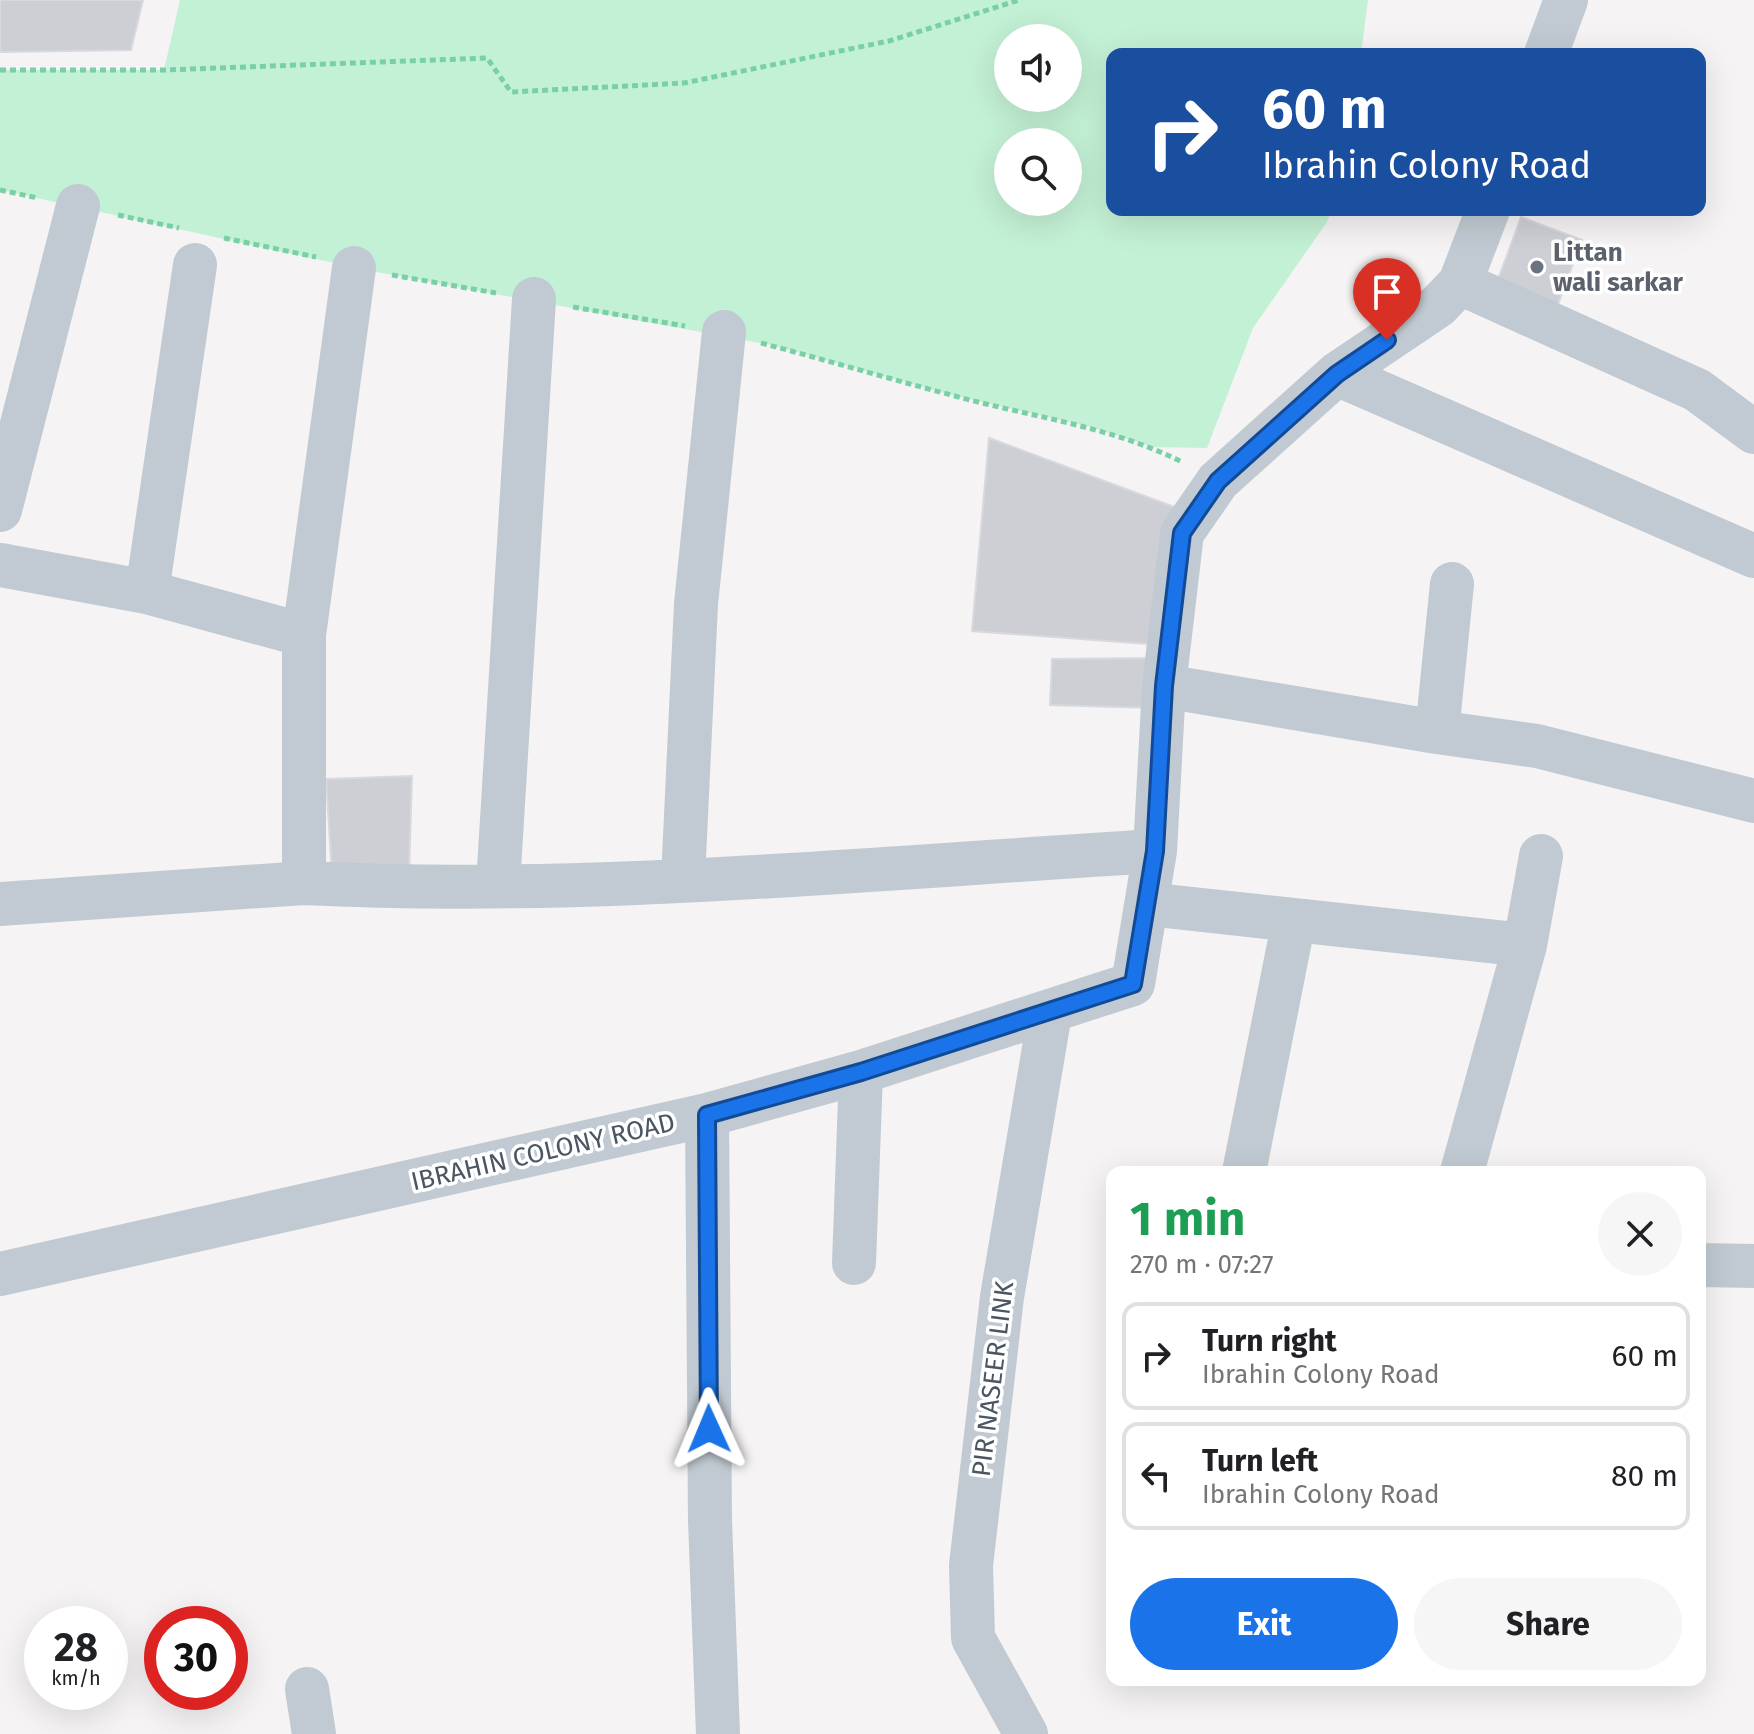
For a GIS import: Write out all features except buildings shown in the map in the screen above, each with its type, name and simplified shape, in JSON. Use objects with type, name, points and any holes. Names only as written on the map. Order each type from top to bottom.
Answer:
[{"type":"street","points":[[1548,48],[1566,0]]},
{"type":"street","points":[[0,510],[78,206]]},
{"type":"street","name":"IBRAHIN COLONY ROAD","points":[[0,1274],[707,1115],[861,1072],[1133,984],[1155,851],[1164,686],[1182,533],[1218,481],[1337,374],[1438,306],[1460,283],[1486,216]]},
{"type":"street","points":[[147,592],[199,243]]},
{"type":"street","points":[[304,883],[304,635],[354,268]]},
{"type":"street","points":[[1460,283],[1697,390],[1754,432]]},
{"type":"street","points":[[498,885],[534,299]]},
{"type":"street","points":[[683,879],[696,604],[724,332]]},
{"type":"street","points":[[1337,374],[1754,556]]},
{"type":"street","points":[[0,565],[147,592],[304,635]]},
{"type":"street","points":[[1437,732],[1452,584]]},
{"type":"street","points":[[1164,686],[1537,746],[1754,801]]},
{"type":"street","points":[[0,904],[304,883],[405,888],[683,879],[1155,851]]},
{"type":"street","points":[[1464,1166],[1525,945],[1541,856]]},
{"type":"street","points":[[1147,904],[1525,945]]},
{"type":"street","points":[[1245,1166],[1294,920]]},
{"type":"street","name":"PIR NASEER LINK","points":[[1026,1734],[973,1638],[971,1565],[1002,1297],[1050,1013]]},
{"type":"street","points":[[854,1263],[861,1072]]},
{"type":"street","points":[[707,1115],[710,1520],[718,1734]]},
{"type":"street","points":[[1706,1265],[1754,1266]]},
{"type":"street","points":[[307,1689],[314,1734]]},
{"type":"path","points":[[0,70],[165,70],[487,58],[511,92],[684,83],[889,41],[1019,0]]},
{"type":"path","points":[[0,190],[78,206],[199,243],[724,332],[955,396],[1091,427],[1152,447],[1218,481]]},
{"type":"green space","points":[[180,0],[1368,0],[1362,48],[1106,48],[1106,216],[1330,216],[1253,328],[1207,448],[1152,447],[1091,427],[955,396],[771,345],[371,271],[0,190],[0,70],[164,70]]},
{"type":"place","name":"Littan wali sarkar","points":[[1537,267]]},
{"type":"route","points":[[709,1429],[707,1115],[861,1072],[1133,984],[1155,851],[1164,686],[1182,533],[1218,481],[1337,374],[1387,340]]}]
